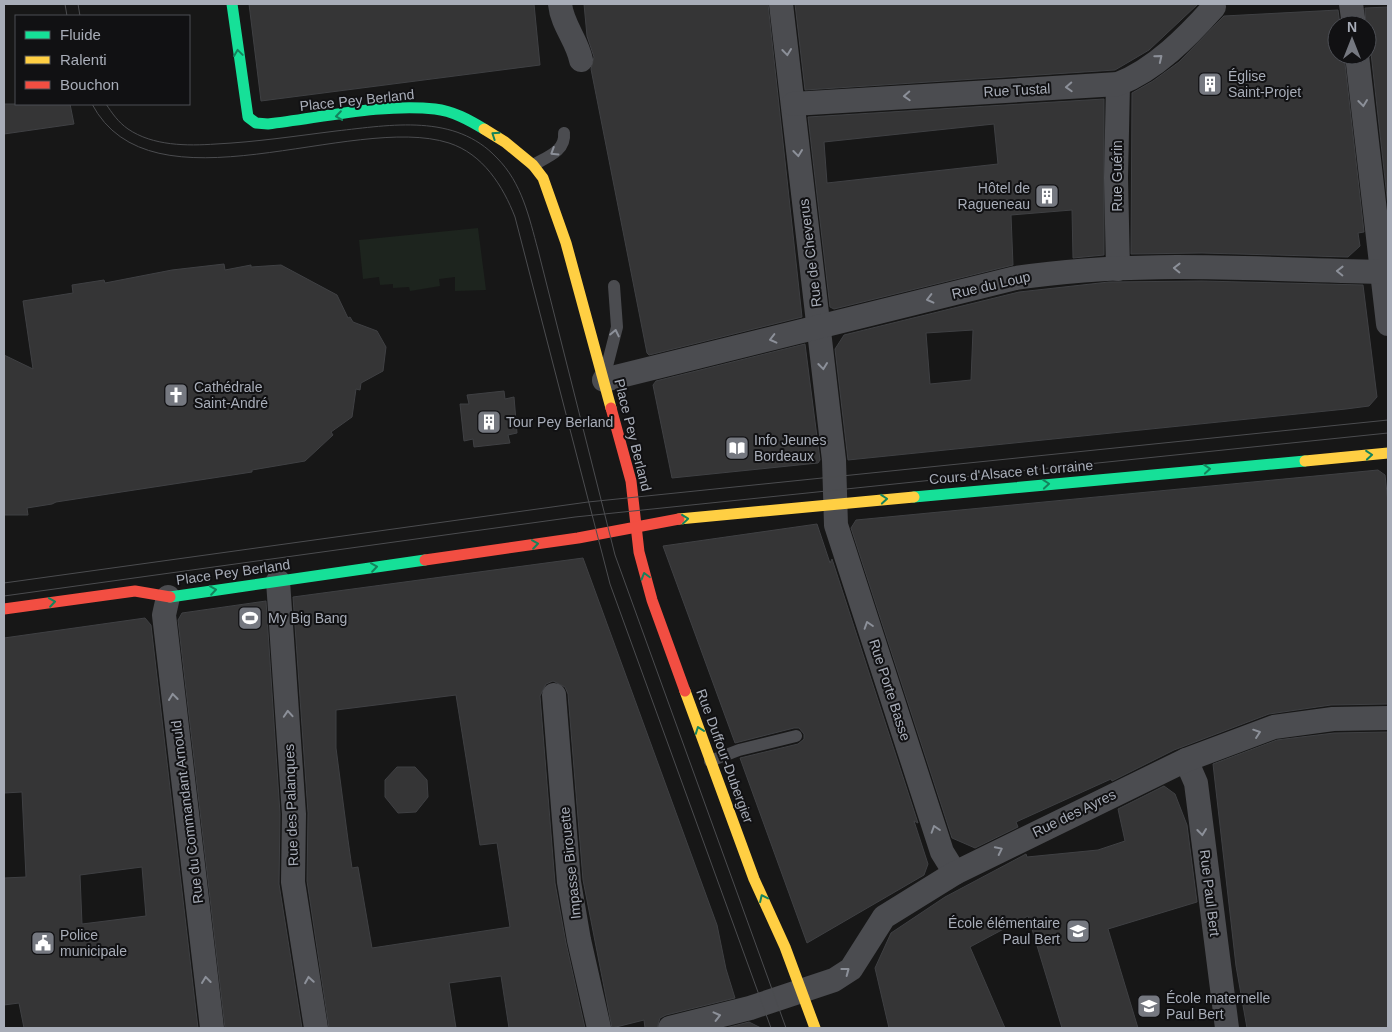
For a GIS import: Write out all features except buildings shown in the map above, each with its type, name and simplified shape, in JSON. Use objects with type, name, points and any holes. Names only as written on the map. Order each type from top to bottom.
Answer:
[{"type":"street","name":"Place Pey Berland","points":[[4,609],[136,591],[168,597],[578,538],[637,526],[631,481],[552,198],[543,178],[533,165],[505,142],[473,122],[436,109],[396,108],[268,124],[256,123],[248,117],[232,4]]},
{"type":"street","points":[[560,4],[562,17],[579,49],[581,60]]},
{"type":"street","name":"Rue de Cheverus","points":[[781,4],[834,460],[835,503]]},
{"type":"street","name":"Rue Tustal","points":[[793,104],[1118,84],[1136,78],[1195,28],[1214,7]]},
{"type":"street","points":[[1358,65],[1385,272],[1388,324]]},
{"type":"street","name":"Rue Guérin","points":[[1118,84],[1116,178],[1118,269]]},
{"type":"street","name":"Rue du Loup","points":[[604,380],[1016,278],[1063,270],[1385,272]]},
{"type":"street","name":"Cours d'Alsace et Lorraine","points":[[637,526],[668,520],[835,503],[1388,453]]},
{"type":"street","name":"Rue Porte Basse","points":[[835,503],[836,525],[939,844],[955,873]]},
{"type":"street","name":"Rue Duffour-Dubergier","points":[[637,526],[639,552],[652,600],[754,879],[783,942],[815,1028]]},
{"type":"street","name":"Rue des Palanques","points":[[278,581],[294,814],[293,882],[316,1028]]},
{"type":"street","name":"Rue du Commandant Arnould","points":[[168,597],[164,615],[212,1028]]},
{"type":"street","name":"Impasse Birouette","points":[[554,695],[569,882],[579,940],[599,1028]]},
{"type":"street","name":"Rue des Ayres","points":[[670,1028],[750,1008],[834,980],[851,969],[884,918],[955,873],[1186,760],[1274,727],[1332,719],[1388,718]]},
{"type":"street","name":"Rue Paul Bert","points":[[1186,760],[1196,783],[1227,1028]]},
{"type":"lane","points":[[533,165],[561,148],[565,141],[564,133]]},
{"type":"lane","points":[[604,380],[617,327],[614,286]]},
{"type":"lane","points":[[710,761],[739,750],[796,736]]},
{"type":"shaded area","points":[[478,228],[486,290],[455,291],[455,277],[439,279],[440,286],[410,291],[409,287],[393,288],[393,284],[380,285],[379,277],[363,279],[359,240]]},
{"type":"tram line","points":[[65,4],[67,15]]},
{"type":"tram line","points":[[78,4],[80,15]]},
{"type":"tram line","points":[[93,105],[120,137],[159,153],[205,158],[256,154],[361,140],[408,137],[449,143],[461,148],[482,163],[490,172],[498,183],[515,217],[610,584],[771,1028]]},
{"type":"tram line","points":[[107,105],[121,123],[138,135],[159,142],[182,145],[246,142],[378,126],[421,125],[442,128],[462,134],[480,144],[506,168],[519,189],[531,225],[615,555],[786,1028]]},
{"type":"tram line","points":[[4,583],[588,502],[1388,420]]},
{"type":"tram line","points":[[4,596],[575,517],[1388,433]]},
{"type":"traffic: fast","points":[[232,4],[248,117],[256,123],[268,124],[352,112],[415,108],[448,112],[467,119],[484,129]]},
{"type":"traffic: fast","points":[[914,497],[1305,461]]},
{"type":"traffic: fast","points":[[170,597],[425,560]]},
{"type":"traffic: slow","points":[[484,129],[505,142],[533,165],[543,178],[566,243],[611,408]]},
{"type":"traffic: slow","points":[[1305,461],[1388,453]]},
{"type":"traffic: slow","points":[[679,519],[914,497]]},
{"type":"traffic: slow","points":[[685,691],[754,879],[785,947],[815,1028]]},
{"type":"traffic: jam","points":[[611,408],[631,481],[639,552],[652,600],[685,691]]},
{"type":"traffic: jam","points":[[425,560],[578,538],[679,519]]},
{"type":"traffic: jam","points":[[4,609],[135,591],[170,597]]},
{"type":"place","name":"Église Saint-Projet","points":[[1210,84]]},
{"type":"place","name":"Hôtel de Ragueneau","points":[[1047,196]]},
{"type":"place","name":"Cathédrale Saint-André","points":[[176,395]]},
{"type":"place","name":"Tour Pey Berland","points":[[489,422]]},
{"type":"place","name":"Info Jeunes Bordeaux","points":[[737,448]]},
{"type":"place","name":"My Big Bang","points":[[250,618]]},
{"type":"place","name":"École élémentaire Paul Bert","points":[[1078,931]]},
{"type":"place","name":"Police municipale","points":[[43,943]]},
{"type":"place","name":"École maternelle Paul Bert","points":[[1149,1006]]}]
